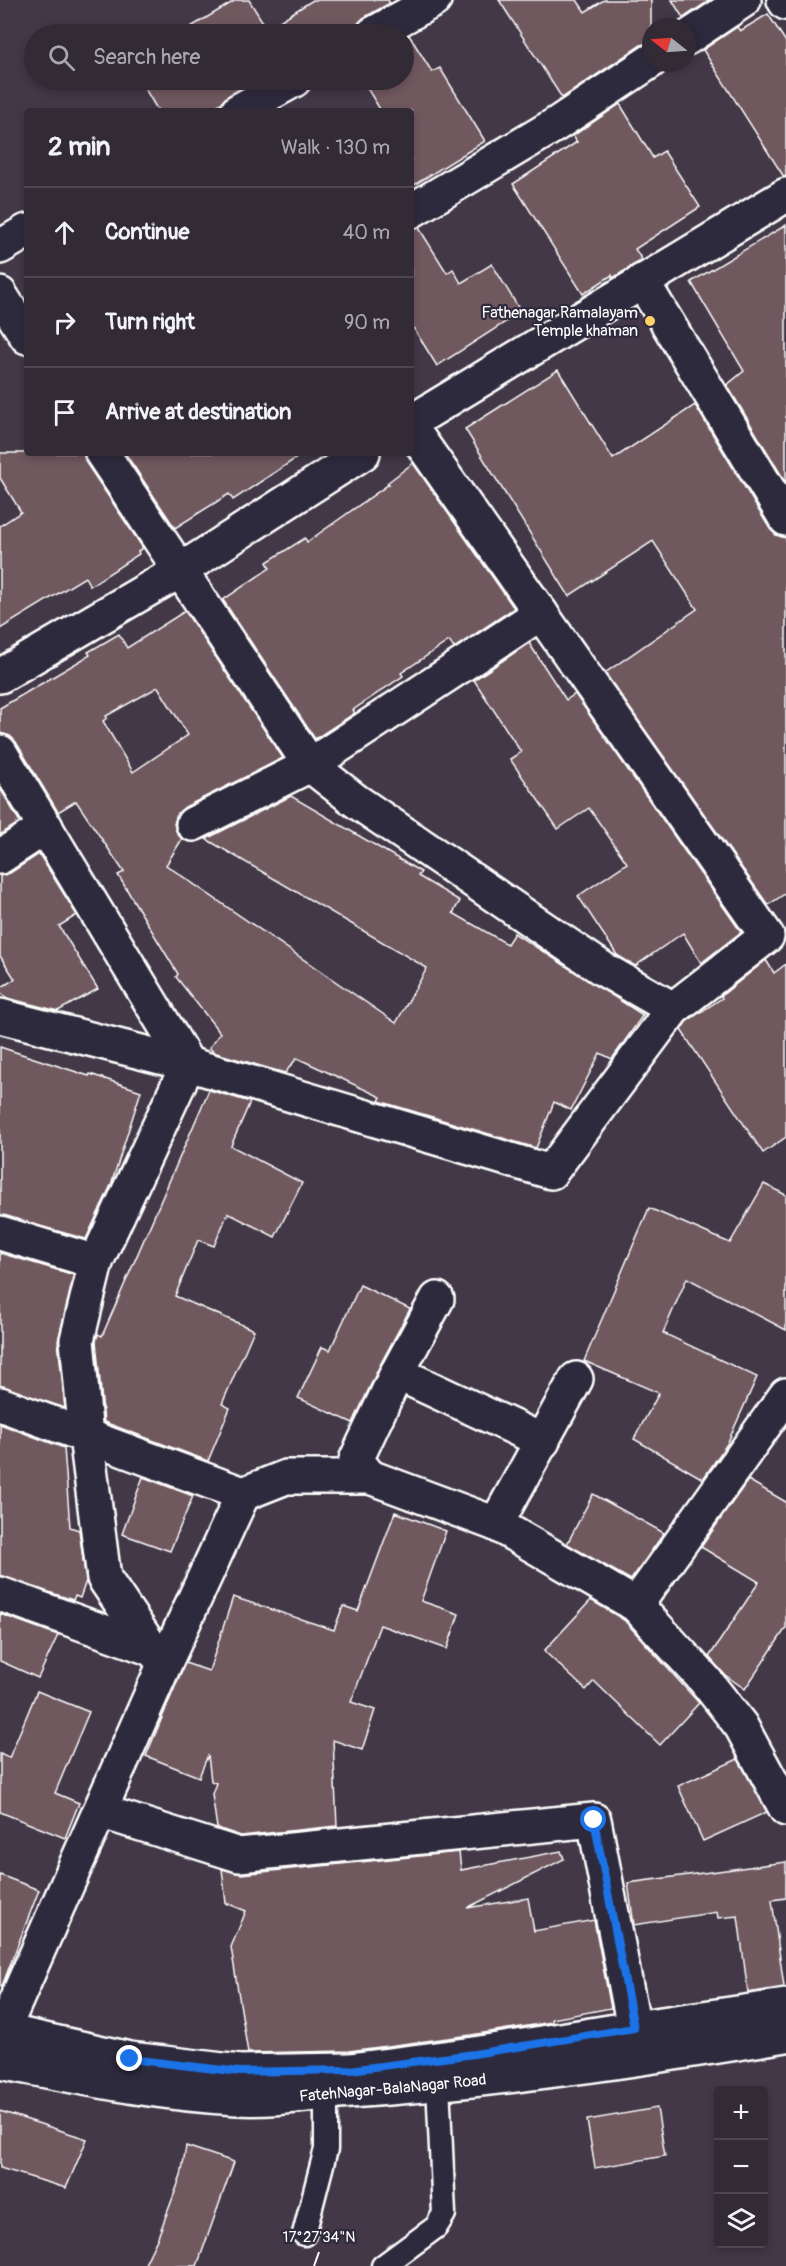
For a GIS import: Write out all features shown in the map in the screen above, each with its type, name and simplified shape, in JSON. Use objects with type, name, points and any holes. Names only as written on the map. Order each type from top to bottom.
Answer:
[{"type":"street","points":[[391,24],[434,0]]},
{"type":"street","points":[[696,32],[744,0]]},
{"type":"street","points":[[414,209],[555,125],[642,68]]},
{"type":"street","points":[[243,108],[276,90]]},
{"type":"street","points":[[414,420],[786,195]]},
{"type":"street","points":[[0,247],[24,233]]},
{"type":"street","points":[[642,281],[786,519]]},
{"type":"street","points":[[0,294],[24,332]]},
{"type":"street","points":[[0,1016],[188,1064],[551,1172],[673,1010],[777,930],[541,613],[414,432]]},
{"type":"street","points":[[104,456],[310,765],[356,801],[603,969],[673,1010]]},
{"type":"street","points":[[0,676],[181,570],[358,456]]},
{"type":"street","points":[[193,824],[310,765],[541,613]]},
{"type":"street","points":[[0,752],[188,1064]]},
{"type":"street","points":[[0,856],[46,827]]},
{"type":"street","points":[[158,1656],[104,1578],[86,1436],[77,1340],[96,1262],[188,1064]]},
{"type":"street","points":[[0,1233],[96,1262]]},
{"type":"street","points":[[370,1477],[356,1460],[397,1372],[437,1299]]},
{"type":"street","points":[[397,1372],[543,1441]]},
{"type":"street","points":[[496,1524],[576,1379]]},
{"type":"street","points":[[636,1605],[786,1395]]},
{"type":"street","points":[[0,1404],[243,1494]]},
{"type":"street","points":[[786,1809],[741,1726],[705,1680],[636,1605],[496,1524],[370,1477],[286,1477],[243,1494],[158,1656],[100,1811],[1,2041],[342,2085],[474,2054],[786,2006]]},
{"type":"street","points":[[0,1594],[158,1656]]},
{"type":"street","points":[[100,1811],[239,1855],[594,1820],[634,2028]]},
{"type":"street","name":"FatehNagar-BalaNagar Road","points":[[342,2085],[438,2083],[634,2060],[786,2035]]},
{"type":"lane","points":[[383,2266],[436,2227],[444,2214],[438,2083]]},
{"type":"lane","points":[[304,2234],[342,2085]]},
{"type":"building","points":[[236,0],[249,0],[264,24],[196,24]]},
{"type":"building","points":[[313,0],[388,0],[390,3],[363,18],[358,24],[275,24]]},
{"type":"building","points":[[499,0],[577,0],[585,12],[604,0],[651,0],[651,18],[642,18],[642,45],[562,98]]},
{"type":"building","points":[[672,0],[710,0],[683,18]]},
{"type":"building","points":[[768,14],[786,42],[786,176],[784,177],[703,50],[737,27],[740,31]]},
{"type":"building","points":[[414,43],[432,72],[440,68],[485,141],[414,185],[414,108],[379,108],[368,90],[414,90]]},
{"type":"building","points":[[146,90],[238,90],[213,108],[156,108]]},
{"type":"building","points":[[620,104],[653,158],[664,151],[700,207],[635,249],[642,260],[613,278],[612,275],[583,294],[513,184],[577,142],[573,136]]},
{"type":"building","points":[[786,225],[786,483],[727,385],[744,371],[691,282]]},
{"type":"building","points":[[419,228],[447,273],[453,269],[461,283],[492,264],[521,312],[437,366],[414,329],[414,229]]},
{"type":"building","points":[[558,370],[613,459],[695,405],[770,529],[776,535],[786,538],[786,893],[768,905],[605,673],[697,609],[653,541],[569,596],[465,429]]},
{"type":"building","points":[[0,453],[24,453],[24,456],[84,456],[86,463],[143,548],[138,551],[139,554],[90,586],[85,577],[0,629],[0,526],[21,512],[0,478]]},
{"type":"building","points":[[127,456],[299,456],[233,500],[229,494],[175,528]]},
{"type":"building","points":[[413,463],[514,608],[454,648],[449,641],[401,673],[403,676],[353,710],[355,713],[315,739],[223,600],[270,568],[267,562],[305,538],[307,542],[389,484],[387,483]]},
{"type":"building","points":[[185,611],[283,758],[185,807],[178,813],[174,824],[182,839],[166,865],[396,1023],[427,968],[206,839],[291,796],[421,872],[418,876],[460,901],[453,913],[507,944],[514,933],[643,1015],[612,1059],[600,1053],[571,1110],[554,1102],[536,1148],[379,1101],[381,1097],[297,1058],[285,1073],[216,1053],[209,1048],[220,1033],[176,977],[178,974],[118,875],[124,872],[76,801],[58,812],[16,742],[10,736],[0,733],[0,708],[90,655],[88,652],[119,634],[127,648]],"holes":[[[158,687],[188,735],[133,772],[103,721],[107,718],[106,716]]]},
{"type":"building","points":[[529,643],[566,700],[575,694],[741,932],[701,963],[683,933],[635,966],[617,955],[578,896],[627,863],[589,808],[558,829],[510,759],[521,752],[474,680]]},
{"type":"building","points":[[0,788],[20,822],[0,835]]},
{"type":"building","points":[[39,854],[77,915],[59,926],[98,989],[58,1011],[7,998],[0,992],[0,988],[15,979],[0,956],[0,876],[10,873]]},
{"type":"building","points":[[766,960],[774,973],[786,964],[786,1137],[763,1153],[681,1030],[686,1022],[722,998],[721,996]]},
{"type":"building","points":[[0,1047],[141,1091],[111,1185],[86,1239],[0,1215]]},
{"type":"building","points":[[209,1090],[250,1102],[231,1146],[302,1183],[275,1237],[228,1213],[214,1246],[198,1240],[175,1296],[254,1330],[222,1404],[230,1408],[208,1461],[104,1422],[96,1341],[98,1334],[102,1336]]},
{"type":"building","points":[[764,1184],[786,1195],[786,1330],[687,1278],[663,1333],[757,1377],[727,1444],[703,1479],[634,1439],[659,1393],[584,1361],[649,1208],[730,1243]]},
{"type":"building","points":[[0,1253],[74,1275],[58,1341],[65,1408],[0,1386]]},
{"type":"building","points":[[360,1285],[410,1309],[353,1423],[298,1398],[322,1347],[330,1350]]},
{"type":"building","points":[[0,1424],[64,1448],[70,1527],[79,1530],[86,1581],[80,1598],[75,1596],[73,1600],[0,1576]]},
{"type":"building","points":[[143,1477],[193,1496],[170,1551],[122,1534]]},
{"type":"building","points":[[748,1480],[786,1502],[786,1628],[745,1689],[725,1675],[709,1657],[759,1582],[701,1547]]},
{"type":"building","points":[[593,1494],[664,1533],[631,1580],[567,1544]]},
{"type":"building","points":[[395,1512],[446,1531],[421,1601],[459,1614],[447,1649],[380,1625],[351,1702],[375,1710],[362,1750],[333,1740],[337,1826],[241,1836],[217,1828],[212,1794],[216,1783],[211,1781],[208,1755],[199,1777],[146,1756],[185,1663],[209,1671],[233,1597],[334,1630],[343,1606],[358,1611]]},
{"type":"building","points":[[591,1600],[624,1620],[699,1703],[660,1745],[594,1681],[586,1690],[544,1651]]},
{"type":"building","points":[[0,1614],[58,1635],[38,1678],[0,1661]]},
{"type":"building","points":[[37,1691],[89,1712],[55,1793],[79,1803],[65,1838],[0,1812],[0,1754],[9,1758]]},
{"type":"building","points":[[738,1759],[767,1812],[703,1841],[678,1786]]},
{"type":"building","points":[[561,1851],[564,1859],[467,1908],[528,1898],[534,1931],[594,1920],[611,2008],[552,2019],[552,2022],[349,2051],[248,2053],[231,1947],[246,1911],[226,1903],[222,1869],[241,1874],[459,1852],[461,1870]]},
{"type":"building","points":[[786,1862],[786,1898],[772,1900],[784,1987],[748,1993],[738,1916],[718,1918],[717,1912],[634,1925],[628,1883]]},
{"type":"building","points":[[0,1875],[39,1890],[2,1986],[0,1985]]},
{"type":"building","points":[[657,2108],[665,2156],[595,2168],[587,2120]]},
{"type":"building","points":[[0,2111],[87,2139],[66,2188],[0,2168]]},
{"type":"building","points":[[186,2146],[234,2162],[197,2266],[144,2266],[158,2237],[181,2176]]},
{"type":"place","name":"Fathenagar Ramalayam Temple khaman","points":[[650,321]]},
{"type":"route","points":[[130,2059],[240,2072],[350,2070],[474,2054],[634,2028],[594,1820]]}]
